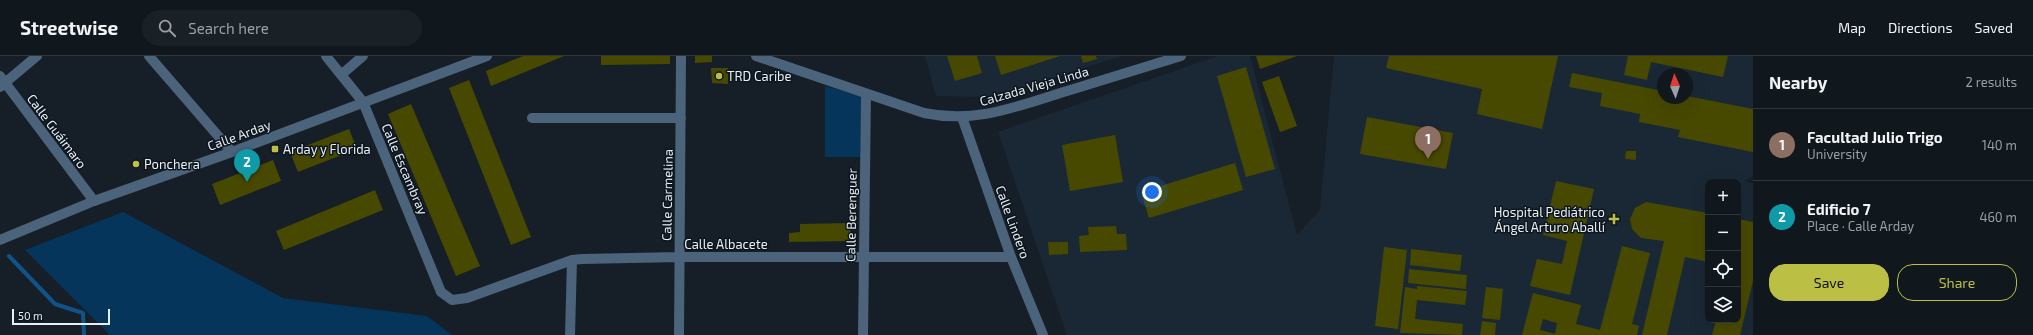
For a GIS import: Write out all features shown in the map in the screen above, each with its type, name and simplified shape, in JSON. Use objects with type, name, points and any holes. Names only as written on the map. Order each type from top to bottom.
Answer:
[{"type":"street","points":[[2,82],[37,56]]},
{"type":"street","points":[[149,56],[232,152]]},
{"type":"street","name":"Calle Escambray","points":[[326,56],[363,102],[442,292],[448,299]]},
{"type":"street","points":[[342,75],[363,56]]},
{"type":"street","name":"Calle Arday","points":[[0,240],[94,201],[232,152],[487,56]]},
{"type":"street","name":"Calle Carmelina","points":[[679,335],[681,56]]},
{"type":"street","name":"Calzada Vieja Linda","points":[[756,56],[866,95],[924,113],[941,117],[962,118],[998,112],[1181,56]]},
{"type":"street","name":"Calle Guáimaro","points":[[2,82],[94,201]]},
{"type":"street","name":"Calle Berenguer","points":[[863,335],[866,95]]},
{"type":"street","points":[[532,118],[681,118]]},
{"type":"street","name":"Calle Lindero","points":[[962,118],[1011,257],[1043,335]]},
{"type":"street","name":"Calle Albacete","points":[[448,299],[456,300],[467,298],[572,260],[679,257],[1011,257]]},
{"type":"street","points":[[570,335],[572,260]]},
{"type":"shaded area","points":[[925,56],[1121,56],[994,97],[936,96]]},
{"type":"shaded area","points":[[1218,56],[1250,56],[1297,235],[1320,210],[1334,56],[1753,56],[1753,176],[1744,181],[1753,183],[1753,335],[1067,335],[998,132]]},
{"type":"shaded area","points":[[825,86],[861,96],[860,157],[825,157]]},
{"type":"shaded area","points":[[123,212],[283,298],[427,316],[452,335],[110,335],[25,250]]},
{"type":"building","points":[[523,56],[564,56],[491,86],[486,71]]},
{"type":"building","points":[[601,56],[670,56],[670,64],[601,65]]},
{"type":"building","points":[[695,56],[712,56],[712,62],[695,63]]},
{"type":"building","points":[[947,56],[977,56],[982,73],[955,81]]},
{"type":"building","points":[[995,56],[1060,56],[1001,75]]},
{"type":"building","points":[[1081,56],[1096,56],[1097,59],[1083,63]]},
{"type":"building","points":[[1256,56],[1297,56],[1260,69]]},
{"type":"building","points":[[1389,56],[1558,56],[1542,129],[1477,114],[1482,89],[1386,68]]},
{"type":"building","points":[[1628,56],[1728,56],[1723,77],[1693,71],[1693,68],[1680,68],[1651,62],[1647,80],[1624,75]]},
{"type":"building","points":[[1246,67],[1275,169],[1246,177],[1217,76]]},
{"type":"building","points":[[711,68],[728,68],[728,84],[712,83]]},
{"type":"building","points":[[1572,73],[1657,90],[1657,104],[1693,104],[1693,97],[1753,109],[1753,152],[1678,137],[1680,130],[1639,122],[1640,114],[1600,106],[1602,93],[1569,87]]},
{"type":"building","points":[[1279,76],[1297,126],[1280,132],[1262,82]]},
{"type":"building","points":[[469,80],[531,237],[511,245],[449,88]]},
{"type":"building","points":[[411,104],[480,266],[456,276],[388,114]]},
{"type":"building","points":[[1367,117],[1453,133],[1446,169],[1360,154]]},
{"type":"building","points":[[349,129],[357,149],[298,172],[290,152]]},
{"type":"building","points":[[1115,135],[1123,182],[1070,191],[1062,145]]},
{"type":"building","points":[[1626,151],[1636,151],[1636,160],[1625,159]]},
{"type":"building","points":[[273,160],[281,181],[220,205],[212,184]]},
{"type":"building","points":[[1235,163],[1243,190],[1149,218],[1141,192]]},
{"type":"building","points":[[1556,181],[1594,189],[1570,295],[1530,286],[1537,259],[1562,264],[1567,241],[1543,235]]},
{"type":"building","points":[[375,190],[383,210],[284,250],[276,231]]},
{"type":"building","points":[[1646,202],[1705,212],[1705,261],[1685,257],[1667,335],[1642,335],[1664,241],[1641,238],[1632,229],[1630,219],[1635,208]]},
{"type":"building","points":[[1741,220],[1753,222],[1753,281],[1740,335],[1712,335],[1715,323],[1741,323]]},
{"type":"building","points":[[850,223],[851,241],[789,242],[789,233],[800,232],[800,224]]},
{"type":"building","points":[[1116,226],[1117,234],[1126,234],[1127,250],[1080,252],[1079,236],[1089,235],[1088,227]]},
{"type":"building","points":[[1048,242],[1068,242],[1068,254],[1049,255]]},
{"type":"building","points":[[1622,246],[1650,253],[1632,324],[1639,326],[1637,335],[1522,335],[1533,293],[1581,305],[1576,324],[1600,330]],"holes":[[[1543,319],[1557,323],[1555,334],[1540,330]]]},
{"type":"building","points":[[1384,247],[1407,250],[1398,329],[1375,326]]},
{"type":"building","points":[[1411,249],[1462,255],[1460,271],[1410,265]]},
{"type":"building","points":[[1409,269],[1467,275],[1466,289],[1408,283]]},
{"type":"building","points":[[1417,286],[1467,291],[1465,305],[1417,300],[1415,319],[1463,324],[1462,335],[1400,333],[1405,287],[1417,289]]},
{"type":"building","points":[[1486,287],[1503,289],[1500,320],[1482,318]]},
{"type":"building","points":[[1482,321],[1496,323],[1495,335],[1480,335]]},
{"type":"waterway","points":[[9,256],[55,304],[83,313],[84,335]]},
{"type":"place","name":"TRD Caribe","points":[[719,76]]},
{"type":"place","name":"Arday y Florida","points":[[275,149]]},
{"type":"place","name":"Facultad Julio Trigo","points":[[1428,159]]},
{"type":"place","name":"Ponchera","points":[[136,164]]},
{"type":"place","name":"Edificio 7","points":[[247,182]]},
{"type":"place","name":"Hospital Pediátrico Ángel Arturo Aballí","points":[[1614,219]]}]
